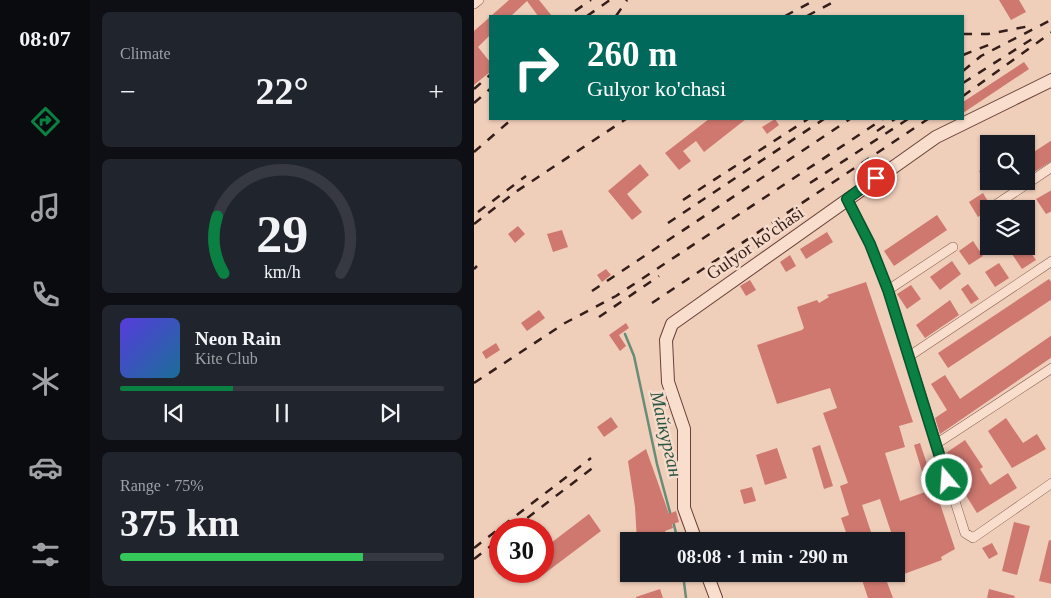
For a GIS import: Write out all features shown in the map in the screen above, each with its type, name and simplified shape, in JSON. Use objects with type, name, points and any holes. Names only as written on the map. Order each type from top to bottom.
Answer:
[{"type":"street","points":[[474,4],[479,0]]},
{"type":"street","name":"Gulyor ko'chasi","points":[[693,532],[684,508],[684,429],[668,382],[666,340],[672,324],[936,137],[1051,80]]},
{"type":"street","points":[[1003,200],[1051,167]]},
{"type":"street","points":[[847,199],[870,244],[888,290],[965,533],[968,537],[973,538],[1051,483]]},
{"type":"street","points":[[888,290],[953,247]]},
{"type":"street","points":[[908,357],[1051,261]]},
{"type":"street","points":[[936,444],[1051,368]]},
{"type":"street","points":[[710,582],[716,598]]},
{"type":"building","points":[[509,0],[539,0],[551,15],[537,15],[527,1],[512,15],[492,15]]},
{"type":"building","points":[[999,0],[1019,0],[1026,12],[1011,20]]},
{"type":"building","points":[[489,18],[489,36],[478,47],[489,61],[489,73],[474,85],[474,31]]},
{"type":"building","points":[[1024,62],[1029,69],[964,112],[964,101]]},
{"type":"building","points":[[708,120],[745,120],[704,152],[696,141],[683,151],[691,161],[679,170],[665,153]]},
{"type":"building","points":[[773,120],[776,120],[779,125],[767,134],[762,127]]},
{"type":"building","points":[[1052,140],[1052,161],[1035,171],[1035,151]]},
{"type":"building","points":[[640,164],[649,175],[627,194],[642,212],[632,220],[608,191]]},
{"type":"building","points":[[1052,190],[1052,211],[1046,214],[1036,199]]},
{"type":"building","points":[[983,193],[987,200],[980,200],[980,216],[978,217],[969,202]]},
{"type":"building","points":[[937,215],[947,230],[894,266],[884,251]]},
{"type":"building","points":[[518,226],[525,234],[515,243],[508,234]]},
{"type":"building","points":[[562,230],[568,247],[553,252],[547,234]]},
{"type":"building","points":[[827,232],[833,242],[806,259],[800,249]]},
{"type":"building","points":[[973,241],[980,252],[980,255],[983,256],[969,265],[959,251]]},
{"type":"building","points":[[790,255],[796,266],[786,272],[780,262]]},
{"type":"building","points":[[1013,255],[1032,255],[1036,260],[1022,269]]},
{"type":"building","points":[[952,261],[961,274],[940,290],[930,277]]},
{"type":"building","points":[[999,263],[1009,278],[995,287],[985,272]]},
{"type":"building","points":[[606,269],[611,275],[602,282],[597,275]]},
{"type":"building","points":[[1049,279],[1052,283],[1052,299],[948,368],[938,353]]},
{"type":"building","points":[[750,280],[756,290],[746,296],[740,286]]},
{"type":"building","points":[[866,282],[913,422],[899,426],[905,447],[885,453],[900,501],[928,491],[914,445],[920,443],[955,549],[941,557],[942,560],[905,574],[905,532],[891,532],[880,499],[862,505],[871,532],[846,532],[841,518],[849,515],[840,486],[848,483],[823,413],[837,408],[830,388],[777,404],[757,345],[802,330],[804,328],[797,307],[817,300],[819,303],[829,297],[827,295]]},
{"type":"building","points":[[968,284],[979,299],[971,304],[961,289]]},
{"type":"building","points":[[911,285],[921,299],[907,309],[897,294]]},
{"type":"building","points":[[950,300],[959,315],[925,338],[916,325]]},
{"type":"building","points":[[539,310],[545,318],[527,331],[521,323]]},
{"type":"building","points":[[626,323],[629,328],[619,335],[626,346],[620,351],[609,335]]},
{"type":"building","points":[[1052,335],[1052,357],[940,434],[935,418],[947,410],[931,384],[945,375],[960,399]]},
{"type":"building","points":[[496,343],[500,350],[486,359],[482,352]]},
{"type":"building","points":[[611,417],[618,427],[604,437],[597,427]]},
{"type":"building","points":[[1006,418],[1023,443],[1037,434],[1046,449],[1012,468],[988,431]]},
{"type":"building","points":[[965,440],[983,467],[980,469],[990,485],[1008,473],[1017,488],[977,513],[962,489],[965,487],[949,462],[946,453]]},
{"type":"building","points":[[820,445],[833,486],[824,489],[812,448]]},
{"type":"building","points":[[777,448],[787,478],[765,485],[756,455]]},
{"type":"building","points":[[646,449],[669,514],[676,511],[679,522],[672,524],[673,528],[665,532],[636,532],[635,507],[628,461]]},
{"type":"building","points":[[752,487],[756,501],[744,504],[740,490]]},
{"type":"building","points":[[589,514],[601,531],[554,566],[554,541]]},
{"type":"building","points":[[1014,522],[1030,526],[1017,575],[1002,571]]},
{"type":"building","points":[[1049,540],[1052,541],[1052,584],[1039,581]]},
{"type":"building","points":[[992,543],[998,554],[989,559],[982,548]]},
{"type":"building","points":[[863,582],[887,582],[893,598],[868,598]]},
{"type":"building","points":[[660,589],[663,598],[636,598],[636,597]]},
{"type":"building","points":[[989,589],[1015,596],[1014,598],[987,598]]},
{"type":"waterway","name":"Майкурган","points":[[625,334],[634,356],[657,464],[671,516]]},
{"type":"waterway","name":"Майкурган","points":[[673,521],[676,532]]},
{"type":"waterway","name":"Майкурган","points":[[684,582],[686,598]]},
{"type":"railway","points":[[575,11],[591,0]]},
{"type":"railway","points":[[588,15],[610,0]]},
{"type":"railway","points":[[617,15],[627,0]]},
{"type":"railway","points":[[787,15],[815,0]]},
{"type":"railway","points":[[809,15],[837,0]]},
{"type":"railway","points":[[964,70],[981,56],[1049,21]]},
{"type":"railway","points":[[964,34],[988,34],[1030,26]]},
{"type":"railway","points":[[964,95],[1052,32]]},
{"type":"railway","points":[[964,82],[1032,39]]},
{"type":"railway","points":[[964,55],[991,44]]},
{"type":"railway","points":[[474,89],[489,76]]},
{"type":"railway","points":[[474,103],[489,90]]},
{"type":"railway","points":[[474,152],[511,120]]},
{"type":"railway","points":[[474,224],[514,193],[624,120]]},
{"type":"railway","points":[[683,200],[806,120]]},
{"type":"railway","points":[[668,223],[822,120]]},
{"type":"railway","points":[[592,291],[848,120]]},
{"type":"railway","points":[[474,383],[565,323],[616,296],[881,120]]},
{"type":"railway","points":[[877,131],[894,120]]},
{"type":"railway","points":[[810,183],[906,120]]},
{"type":"railway","points":[[652,303],[926,120]]},
{"type":"railway","points":[[478,212],[526,176]]},
{"type":"railway","points":[[474,269],[477,266]]},
{"type":"railway","points":[[599,317],[659,276]]},
{"type":"railway","points":[[474,548],[591,458]]},
{"type":"railway","points":[[527,518],[595,466]]},
{"type":"railway","points":[[474,559],[489,547]]},
{"type":"route","points":[[876,178],[847,199],[870,244],[888,290],[947,480]]}]
